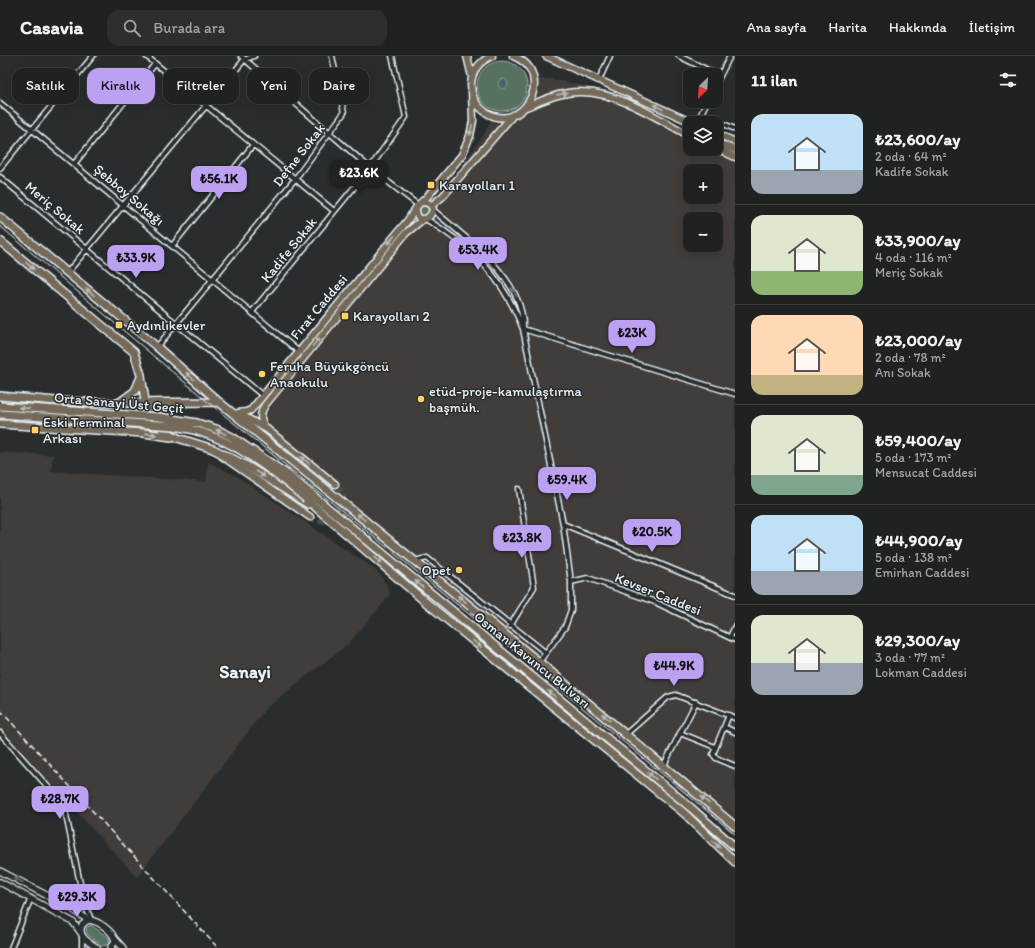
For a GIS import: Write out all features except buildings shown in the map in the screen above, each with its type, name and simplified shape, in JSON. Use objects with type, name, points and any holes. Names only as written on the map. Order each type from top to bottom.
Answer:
[{"type":"highway","points":[[0,217],[157,347],[218,402],[539,662],[664,765],[735,826]]},
{"type":"highway","points":[[0,240],[134,352],[141,375],[145,403],[158,426],[168,434],[213,449],[247,466],[327,516]]},
{"type":"highway","points":[[116,403],[125,400],[132,394],[137,388],[141,375]]},
{"type":"highway","points":[[0,396],[56,401],[116,403],[218,402],[238,413]]},
{"type":"highway","points":[[158,426],[157,418],[159,412],[164,406],[174,402]]},
{"type":"highway","points":[[129,432],[136,430],[144,420],[142,408],[130,403]]},
{"type":"highway","name":"Orta Sanayi Üst Geçit","points":[[0,406],[159,417],[197,423],[216,429],[232,437],[288,475],[308,496]]},
{"type":"highway","name":"Orta Sanayi Üst Geçit","points":[[0,414],[174,426],[200,430],[239,449],[308,496]]},
{"type":"highway","points":[[0,424],[129,432],[178,438]]},
{"type":"highway","points":[[308,496],[327,516]]},
{"type":"highway","name":"Osman Kavuncu Bulvarı","points":[[308,496],[690,807],[735,847]]},
{"type":"highway","name":"Osman Kavuncu Bulvarı","points":[[327,516],[428,604],[683,816],[735,862]]},
{"type":"main road","points":[[467,56],[472,77]]},
{"type":"main road","points":[[472,77],[479,64],[492,56]]},
{"type":"main road","points":[[515,56],[527,66],[533,80],[533,94],[526,107]]},
{"type":"main road","points":[[546,56],[683,118]]},
{"type":"main road","name":"Fırat Caddesi","points":[[238,413],[248,411],[262,395],[462,155],[470,136],[473,121],[472,77]]},
{"type":"main road","points":[[472,92],[478,105],[485,112],[499,117],[513,115]]},
{"type":"main road","points":[[432,208],[427,203],[418,206],[418,217],[424,219],[432,214],[432,208],[513,115],[526,107],[556,95],[581,92],[605,94],[656,117],[683,132]]},
{"type":"main road","points":[[723,136],[735,142]]},
{"type":"main road","points":[[723,145],[735,150]]},
{"type":"main road","points":[[723,151],[735,157]]},
{"type":"main road","name":"Fırat Caddesi","points":[[268,430],[261,419],[262,410],[265,405],[406,233],[424,219]]},
{"type":"main road","points":[[238,413],[268,430],[335,484]]},
{"type":"main road","points":[[213,449],[310,517]]},
{"type":"street","points":[[0,168],[92,56]]},
{"type":"street","points":[[146,56],[334,211]]},
{"type":"street","points":[[67,273],[243,58],[254,56]]},
{"type":"street","name":"Defne Sokak","points":[[157,347],[295,179],[330,134],[344,113],[332,56]]},
{"type":"street","name":"Kadife Sokak","points":[[252,312],[370,168],[406,117],[392,56]]},
{"type":"street","points":[[599,80],[610,56]]},
{"type":"street","points":[[679,56],[704,68]]},
{"type":"street","points":[[723,70],[730,56]]},
{"type":"street","points":[[243,58],[370,168],[418,206]]},
{"type":"street","points":[[74,164],[155,64]]},
{"type":"street","name":"Şebboy Sokağı","points":[[0,103],[298,350]]},
{"type":"street","points":[[704,108],[701,114],[735,129]]},
{"type":"street","points":[[172,246],[253,145]]},
{"type":"street","name":"Meriç Sokak","points":[[0,177],[262,395]]},
{"type":"street","points":[[432,208],[481,252],[509,283],[518,298],[523,316],[523,329]]},
{"type":"street","points":[[424,219],[445,230],[476,255],[501,285],[512,302],[523,329],[564,524],[571,582],[571,610],[565,627],[539,662]]},
{"type":"street","points":[[523,329],[735,394]]},
{"type":"street","points":[[510,626],[534,587],[519,489]]},
{"type":"street","points":[[564,524],[735,596]]},
{"type":"street","points":[[415,561],[427,558],[510,626],[546,653]]},
{"type":"street","name":"Kevser Caddesi","points":[[571,582],[588,578],[654,602],[735,640]]},
{"type":"street","points":[[730,637],[735,626]]},
{"type":"street","points":[[626,734],[670,696],[676,694],[735,718]]},
{"type":"street","points":[[664,765],[696,702]]},
{"type":"street","points":[[729,715],[713,754],[716,758],[735,766]]},
{"type":"street","points":[[724,727],[735,732]]},
{"type":"street","points":[[0,733],[64,805],[83,898],[90,920]]},
{"type":"street","points":[[680,733],[715,747]]},
{"type":"street","points":[[0,871],[96,922],[112,934],[123,948]]},
{"type":"street","points":[[0,882],[73,922],[81,934],[97,948]]},
{"type":"street","points":[[12,948],[31,898]]},
{"type":"street","points":[[82,948],[82,925],[90,920]]},
{"type":"street","points":[[111,948],[114,938]]},
{"type":"shaded area","points":[[551,79],[585,86],[613,95],[642,106],[683,126],[683,156],[723,156],[723,150],[735,150],[735,836],[621,739],[377,539],[241,431],[400,234],[425,211],[463,164],[485,133],[496,109],[520,80]]},
{"type":"shaded area","points":[[0,452],[53,455],[51,471],[206,482],[208,462],[238,477],[372,567],[381,576],[389,590],[390,595],[349,643],[266,708],[137,877],[0,730]]},
{"type":"green space","points":[[502,61],[511,63],[520,68],[525,77],[527,86],[525,95],[520,104],[511,109],[502,111],[493,109],[484,104],[479,95],[477,86],[479,77],[484,68],[493,63]]},
{"type":"green space","points":[[422,207],[426,207],[428,211],[426,215],[422,215],[420,213],[420,209]]},
{"type":"green space","points":[[91,925],[108,937],[110,941],[108,945],[102,946],[87,934],[86,928]]},
{"type":"water","points":[[501,79],[505,79],[507,80],[507,88],[501,89],[498,86],[498,82]]},
{"type":"tunnel","points":[[310,517],[319,521],[327,521],[334,518],[339,513],[343,499],[341,491],[335,484]]},
{"type":"tram line","points":[[0,226],[208,402],[470,615],[735,834]]},
{"type":"railway","points":[[0,710],[218,948]]},
{"type":"place","name":"Karayolları 1","points":[[431,185]]},
{"type":"place","name":"Karayolları 2","points":[[345,316]]},
{"type":"place","name":"Aydınlıkevler","points":[[119,325]]},
{"type":"place","name":"Feruha Büyükgöncü Anaokulu","points":[[262,374]]},
{"type":"place","name":"etüd-proje-kamulaştırma başmüh.","points":[[421,399]]},
{"type":"place","name":"Eski Terminal Arkası","points":[[35,430]]},
{"type":"place","name":"Opet","points":[[459,570]]},
{"type":"district","name":"Sanayi","points":[[245,672]]}]
